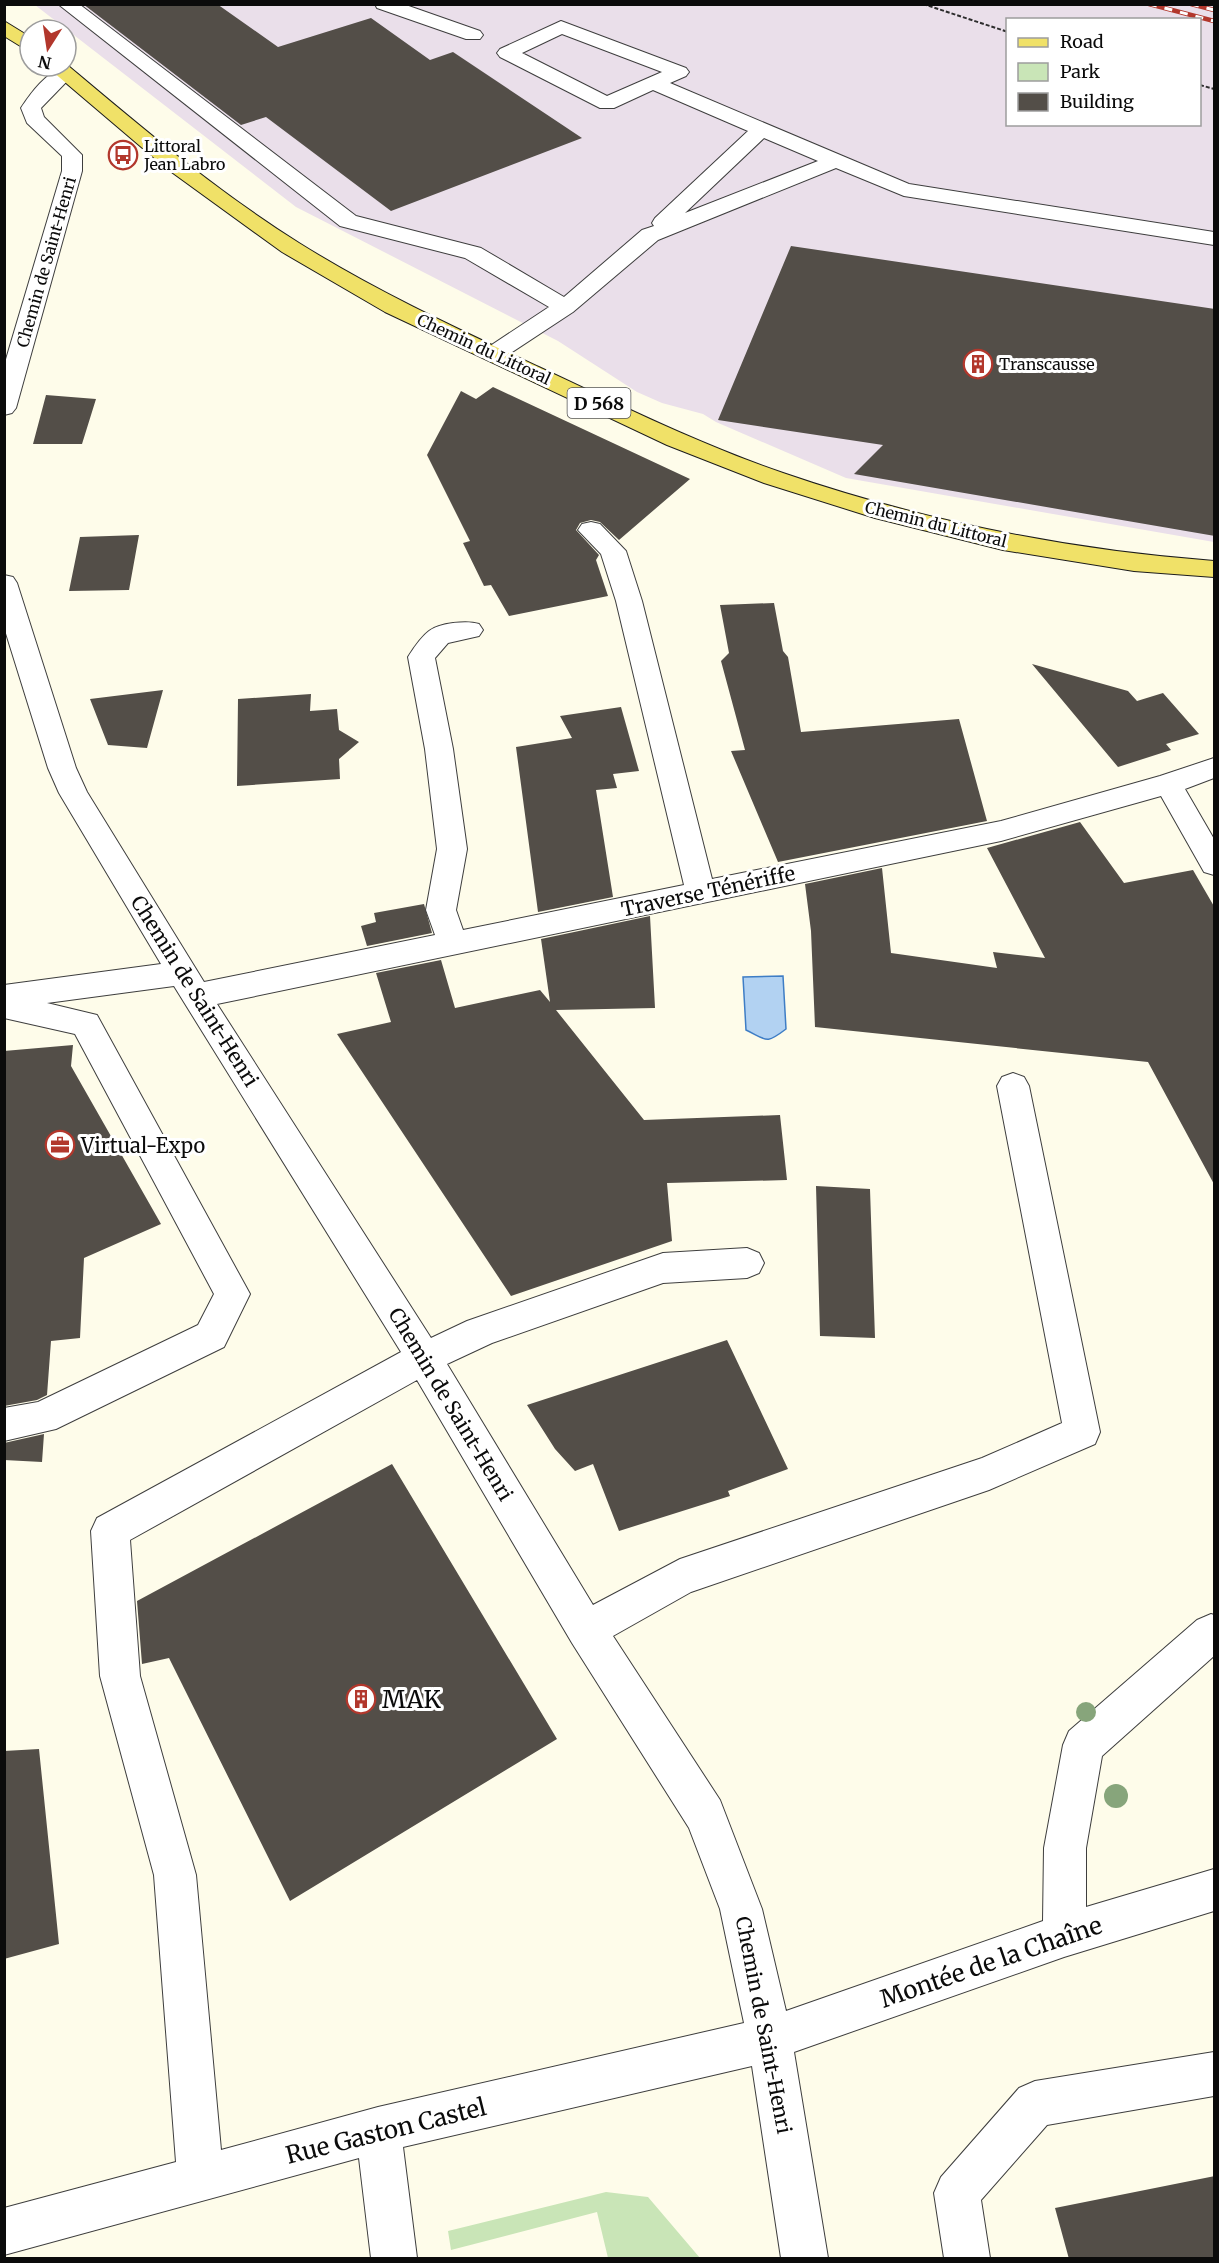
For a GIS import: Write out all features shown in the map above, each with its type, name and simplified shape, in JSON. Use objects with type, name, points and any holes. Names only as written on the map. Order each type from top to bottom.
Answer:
[{"type":"main road","points":[[4,27],[18,37]]},
{"type":"main road","name":"Chemin du Littoral","points":[[70,78],[173,164],[290,247],[393,307],[676,440],[773,478],[884,513],[1003,542],[1134,563],[1215,569]]},
{"type":"street","points":[[67,4],[348,221],[472,253],[565,307]]},
{"type":"street","points":[[384,4],[473,34]]},
{"type":"street","points":[[653,83],[680,72],[561,27],[507,53],[607,104],[653,83],[904,190],[1215,239]]},
{"type":"street","name":"Chemin de Saint-Henri","points":[[4,408],[72,171],[72,155],[34,119],[31,108],[54,78]]},
{"type":"street","points":[[495,353],[565,307],[650,235],[762,129]]},
{"type":"street","points":[[650,235],[836,161]]},
{"type":"street","points":[[591,530],[613,551],[629,601],[701,893]]},
{"type":"street","name":"Chemin de Saint-Henri","points":[[4,583],[62,768],[73,793],[189,985],[424,1358],[586,1630],[705,1815],[741,1909],[770,2039],[805,2259]]},
{"type":"street","points":[[453,943],[441,910],[452,849],[439,749],[421,657],[440,636],[470,630]]},
{"type":"street","name":"Traverse Ténériffe","points":[[4,997],[189,985],[453,943],[1001,831],[1168,784],[1215,768]]},
{"type":"street","points":[[1168,784],[1215,864]]},
{"type":"street","points":[[4,1006],[86,1024],[232,1294],[211,1336],[43,1417],[4,1425]]},
{"type":"street","points":[[586,1630],[680,1577],[989,1473],[1082,1432],[1012,1086]]},
{"type":"street","points":[[200,2179],[175,1875],[120,1676],[110,1531],[424,1358],[480,1332],[663,1268],[747,1263]]},
{"type":"street","points":[[1064,1935],[1065,1848],[1083,1745],[1210,1633]]},
{"type":"street","name":"Montée de la Chaîne","points":[[770,2039],[933,1979],[1064,1935],[1215,1890]]},
{"type":"street","name":"Rue Gaston Castel","points":[[4,2232],[378,2130],[770,2039]]},
{"type":"street","points":[[967,2259],[957,2193],[1035,2104],[1215,2074]]},
{"type":"street","points":[[378,2130],[394,2259]]},
{"type":"path","points":[[923,4],[1006,31]]},
{"type":"shaded area","points":[[35,5],[1214,5],[1214,542],[846,478],[716,422],[703,414],[662,403],[637,392],[558,341],[296,207],[78,38],[78,18],[52,18]]},
{"type":"green space","points":[[606,2192],[648,2197],[700,2258],[608,2258],[597,2212],[451,2250],[448,2231]]},
{"type":"water","points":[[783,976],[786,1029],[770,1039],[762,1038],[746,1030],[743,977]]},
{"type":"building","points":[[83,4],[217,4],[278,47],[371,18],[430,60],[453,52],[582,138],[391,211],[266,117],[241,125]]},
{"type":"building","name":"Transcausse","points":[[791,246],[1215,309],[1215,536],[854,474],[883,445],[718,420]]},
{"type":"building","points":[[493,387],[690,479],[619,540],[600,522],[591,520],[580,523],[576,530],[599,555],[596,560],[608,596],[509,616],[491,585],[484,586],[463,543],[470,541],[427,455],[461,391],[476,399]]},
{"type":"building","points":[[46,395],[96,399],[82,444],[33,444]]},
{"type":"building","points":[[139,535],[129,590],[69,591],[80,537]]},
{"type":"building","points":[[774,603],[783,651],[788,657],[801,732],[959,719],[987,821],[778,862],[731,751],[745,750],[721,661],[729,653],[720,605]]},
{"type":"building","points":[[1032,664],[1128,691],[1137,701],[1163,693],[1199,734],[1166,744],[1171,750],[1118,767]]},
{"type":"building","points":[[163,690],[147,748],[108,745],[90,699]]},
{"type":"building","points":[[311,694],[310,711],[337,709],[339,730],[359,742],[339,759],[340,779],[237,786],[238,699]]},
{"type":"building","points":[[621,707],[639,771],[613,774],[617,788],[596,790],[613,897],[538,912],[516,747],[572,738],[560,716]]},
{"type":"building","points":[[1080,822],[1124,883],[1193,870],[1215,908],[1215,1186],[1148,1062],[815,1027],[811,931],[805,884],[882,868],[891,953],[997,968],[993,952],[1045,958],[987,848]]},
{"type":"building","points":[[424,904],[432,933],[367,946],[361,926],[376,922],[374,913]]},
{"type":"building","points":[[650,916],[655,1008],[556,1010],[644,1120],[780,1115],[787,1180],[667,1183],[672,1241],[511,1296],[337,1034],[391,1022],[376,973],[441,960],[455,1008],[540,990],[550,1002],[541,939]]},
{"type":"building","name":"Virtual-Expo","points":[[73,1045],[71,1066],[161,1224],[84,1258],[80,1338],[51,1341],[47,1395],[37,1400],[4,1406],[4,1051]]},
{"type":"building","points":[[816,1186],[870,1189],[875,1338],[820,1336]]},
{"type":"building","points":[[727,1340],[788,1469],[728,1491],[730,1496],[619,1531],[593,1464],[575,1471],[555,1449],[527,1405]]},
{"type":"building","points":[[44,1434],[42,1462],[4,1460],[4,1443]]},
{"type":"building","name":"MAK","points":[[392,1464],[557,1739],[290,1901],[169,1658],[142,1664],[137,1601]]},
{"type":"building","points":[[39,1749],[59,1944],[4,1959],[4,1751]]},
{"type":"building","points":[[1215,2176],[1215,2259],[1069,2259],[1055,2208]]},
{"type":"railway","points":[[1149,4],[1214,21]]},
{"type":"railway","points":[[1191,4],[1214,10]]},
{"type":"place","name":"Littoral Jean Labro","points":[[123,155]]},
{"type":"place","name":"Transcausse","points":[[978,364]]},
{"type":"place","name":"Virtual-Expo","points":[[60,1145]]},
{"type":"place","name":"MAK","points":[[361,1699]]}]
